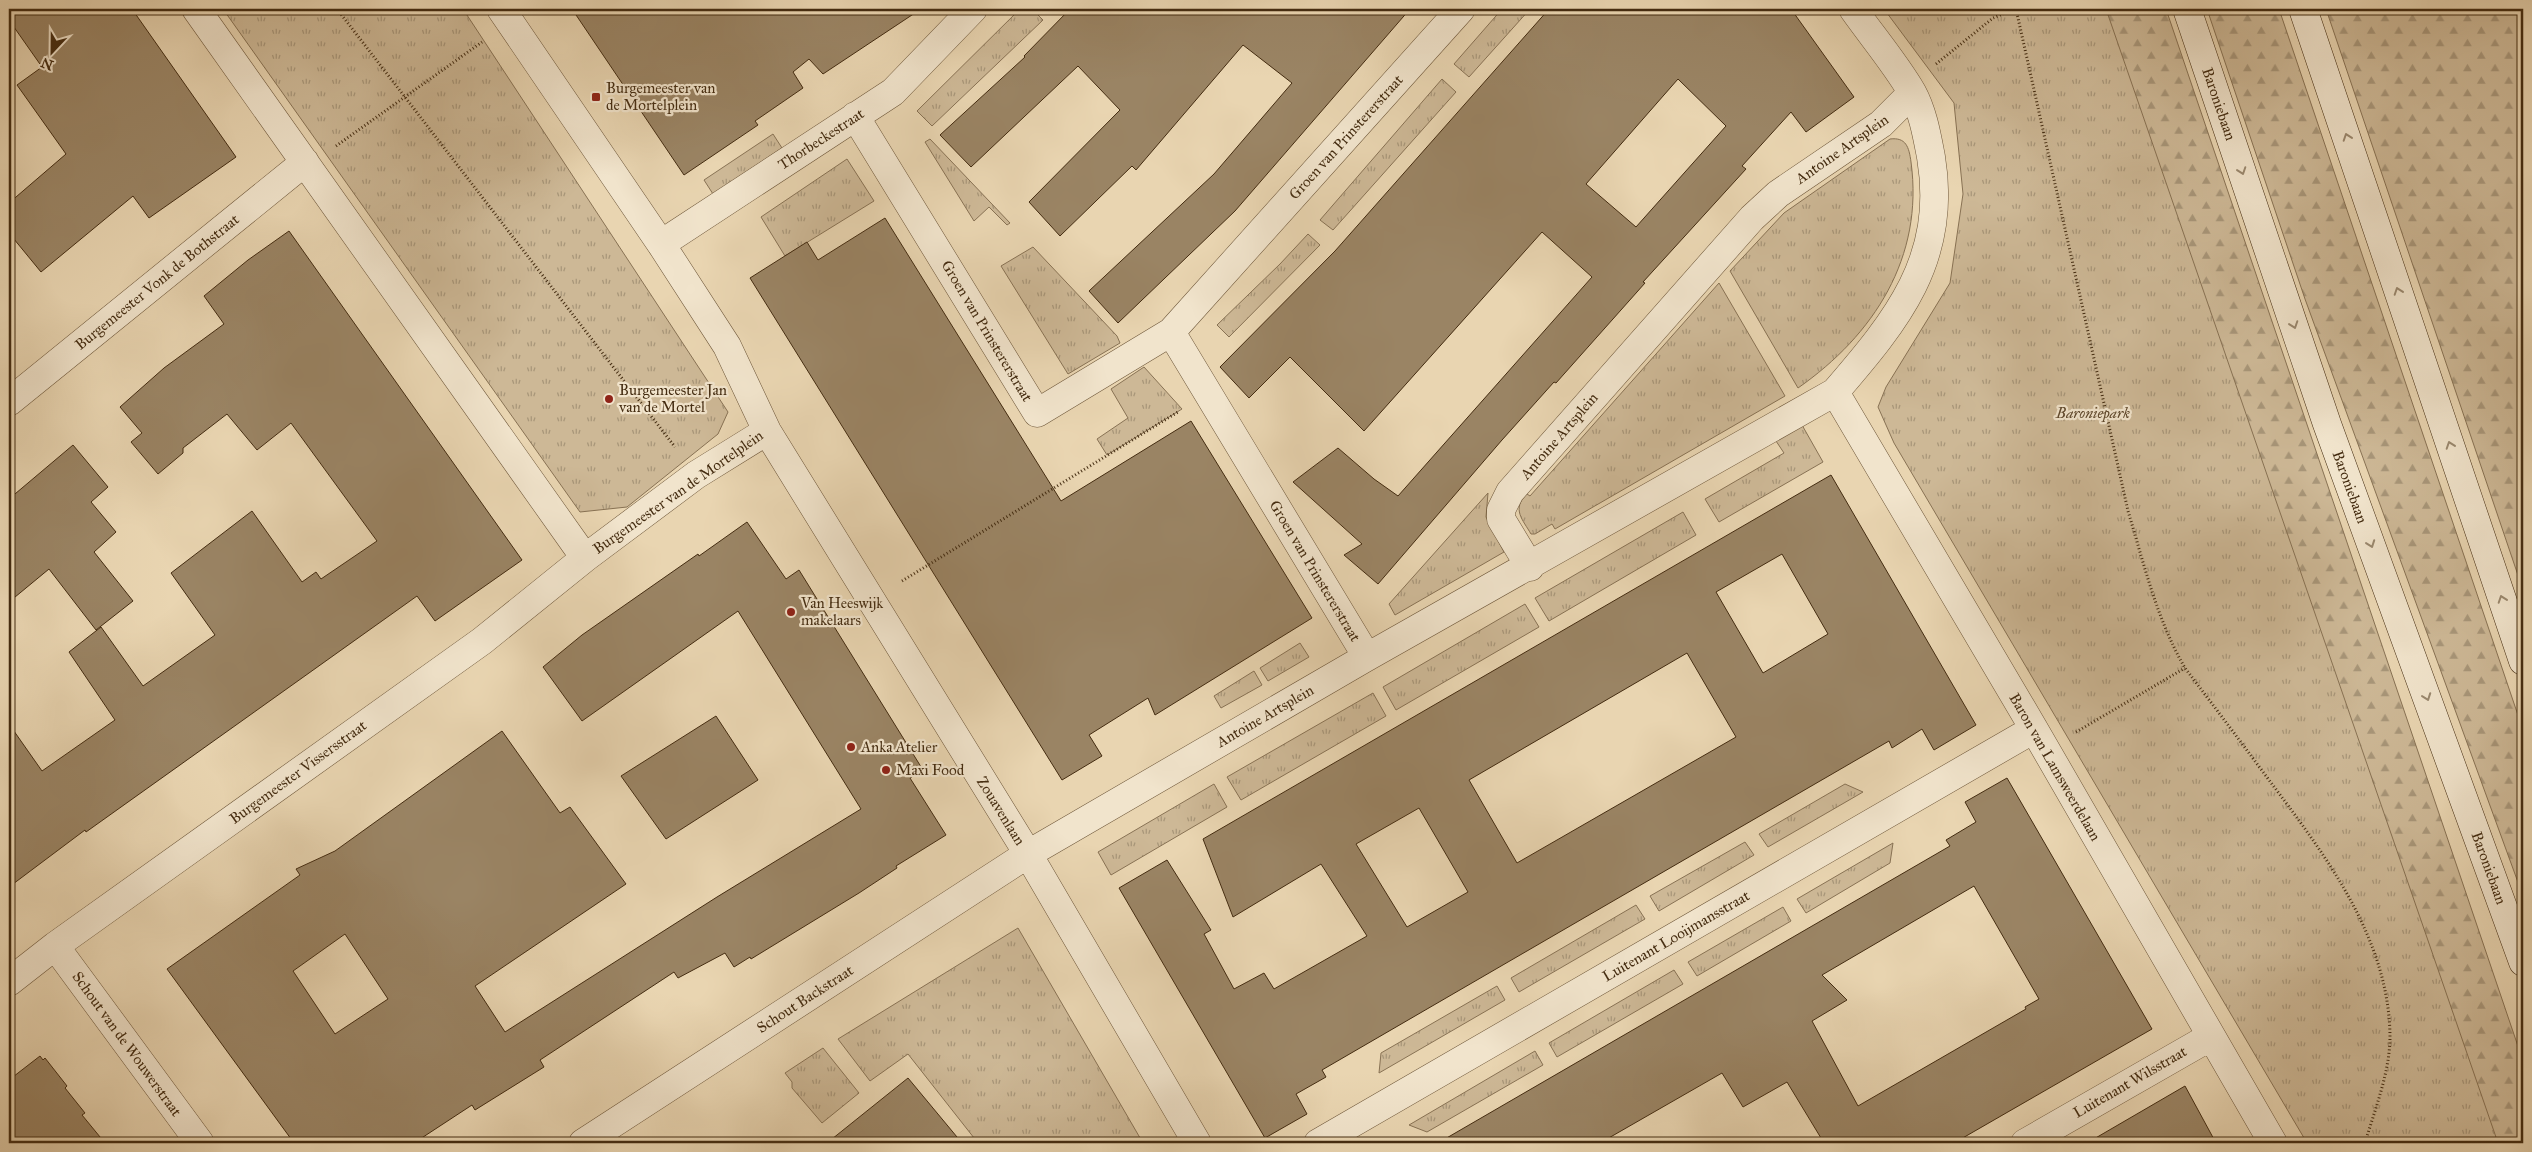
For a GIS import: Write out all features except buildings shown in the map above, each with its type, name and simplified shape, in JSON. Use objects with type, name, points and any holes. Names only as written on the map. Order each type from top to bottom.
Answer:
[{"type":"street","name":"Burgemeester van de Mortelplein","points":[[196,9],[585,558],[696,475],[767,431],[727,346],[661,244],[506,15]]},
{"type":"street","name":"Groen van Prinstererstraat","points":[[855,116],[1037,413],[1171,332],[1460,9]]},
{"type":"street","points":[[1853,9],[1912,93]]},
{"type":"street","name":"Baroniebaan","points":[[2187,9],[2327,424],[2523,962]]},
{"type":"street","points":[[2304,9],[2523,662]]},
{"type":"street","name":"Thorbeckestraat","points":[[661,244],[893,92],[967,11]]},
{"type":"street","name":"Antoine Artsplein","points":[[1028,854],[1367,657],[1530,567],[1835,392],[1863,359],[1907,299],[1925,260],[1934,217],[1935,180],[1927,132],[1912,93],[1881,124],[1778,194],[1752,218],[1510,492],[1501,510],[1501,519],[1530,567]]},
{"type":"street","name":"Burgemeester Vonk de Bothstraat","points":[[9,402],[305,162]]},
{"type":"street","name":"Groen van Prinstererstraat","points":[[1171,332],[1367,657]]},
{"type":"street","name":"Baron van Lamsweerdelaan","points":[[1835,392],[2273,1143]]},
{"type":"street","name":"Zouavenlaan","points":[[767,431],[1028,854],[1197,1143]]},
{"type":"street","name":"Burgemeester Vissersstraat","points":[[9,982],[55,946],[482,641],[585,558]]},
{"type":"street","name":"Luitenant Looijmansstraat","points":[[1318,1143],[2039,740]]},
{"type":"street","name":"Schout Backstraat","points":[[583,1143],[1028,854]]},
{"type":"street","name":"Schout van de Wouwerstraat","points":[[55,946],[200,1143]]},
{"type":"street","name":"Luitenant Wilsstraat","points":[[2025,1143],[2210,1037]]},
{"type":"path","points":[[337,9],[696,475]]},
{"type":"path","points":[[1912,93],[1930,69],[1993,18],[2015,9],[2128,512],[2173,648],[2185,668],[2312,838],[2342,883],[2368,936],[2383,983],[2390,1037],[2382,1084],[2365,1143]]},
{"type":"path","points":[[305,162],[330,151],[405,97],[506,15]]},
{"type":"path","points":[[871,600],[1208,394]]},
{"type":"path","points":[[2039,740],[2185,668]]},
{"type":"green space","points":[[223,9],[463,9],[728,412],[718,434],[627,507],[580,512]]},
{"type":"green space","points":[[1020,9],[1032,9],[1043,20],[932,126],[917,111]]},
{"type":"green space","points":[[1502,9],[1530,9],[1469,77],[1454,64]]},
{"type":"green space","name":"Baroniepark","points":[[1884,9],[2150,9],[2523,1143],[2307,1143],[1894,443],[1878,407],[1886,387],[1950,283],[1963,194],[1954,103]]},
{"type":"green space","points":[[2106,9],[2166,9],[2523,1061],[2523,1143],[2498,1143]]},
{"type":"green space","points":[[2207,9],[2279,9],[2523,730],[2523,896],[2305,299]]},
{"type":"green space","points":[[2326,9],[2523,9],[2523,590]]},
{"type":"green space","points":[[1442,79],[1456,92],[1333,230],[1320,220]]},
{"type":"green space","points":[[773,134],[782,148],[713,194],[704,180]]},
{"type":"green space","points":[[930,139],[1010,223],[1007,225],[989,207],[974,221],[925,142]]},
{"type":"green space","points":[[1890,139],[1900,140],[1906,144],[1911,162],[1913,197],[1910,230],[1901,261],[1888,291],[1871,318],[1850,344],[1798,388],[1730,271],[1784,213]]},
{"type":"green space","points":[[847,159],[874,201],[785,256],[761,217]]},
{"type":"green space","points":[[1308,234],[1320,245],[1229,337],[1217,325]]},
{"type":"green space","points":[[1033,247],[1117,336],[1120,343],[1068,374],[1001,266]]},
{"type":"green space","points":[[1719,283],[1785,396],[1555,529],[1552,524],[1535,534],[1531,534],[1520,514],[1519,510],[1522,499],[1527,494],[1530,496]]},
{"type":"green space","points":[[1144,367],[1182,409],[1107,455],[1097,439],[1128,418],[1111,389]]},
{"type":"green space","points":[[1802,425],[1823,462],[1719,522],[1705,499],[1784,453],[1776,441]]},
{"type":"green space","points":[[1488,493],[1486,517],[1504,552],[1395,615],[1389,604]]},
{"type":"green space","points":[[1683,512],[1696,535],[1549,621],[1535,598]]},
{"type":"green space","points":[[1525,604],[1539,627],[1396,710],[1383,687]]},
{"type":"green space","points":[[1300,643],[1309,657],[1268,681],[1260,668]]},
{"type":"green space","points":[[1254,671],[1262,685],[1221,708],[1214,696]]},
{"type":"green space","points":[[1373,693],[1386,716],[1241,800],[1227,777]]},
{"type":"green space","points":[[1214,784],[1227,807],[1111,875],[1098,852]]},
{"type":"green space","points":[[1845,784],[1863,792],[1768,847],[1759,834]]},
{"type":"green space","points":[[1745,842],[1754,855],[1659,911],[1650,896]]},
{"type":"green space","points":[[1893,843],[1890,863],[1806,913],[1797,899]]},
{"type":"green space","points":[[1636,905],[1645,919],[1519,992],[1511,978]]},
{"type":"green space","points":[[1783,907],[1791,921],[1697,976],[1688,962]]},
{"type":"green space","points":[[1018,928],[1143,1143],[978,1143],[908,1054],[870,1081],[838,1039]]},
{"type":"green space","points":[[1674,970],[1683,984],[1557,1057],[1549,1043]]},
{"type":"green space","points":[[1497,986],[1505,1000],[1379,1073],[1381,1053]]},
{"type":"green space","points":[[823,1048],[859,1093],[822,1123],[792,1088],[792,1082],[785,1073]]},
{"type":"green space","points":[[1535,1051],[1543,1065],[1427,1132],[1409,1125]]},
{"type":"place","name":"Burgemeester van de Mortelplein","points":[[596,97]]},
{"type":"place","name":"Burgemeester Jan van de Mortel","points":[[609,399]]},
{"type":"place","name":"Van Heeswijk makelaars","points":[[791,612]]},
{"type":"place","name":"Anka Atelier","points":[[851,747]]},
{"type":"place","name":"Maxi Food","points":[[886,770]]}]
